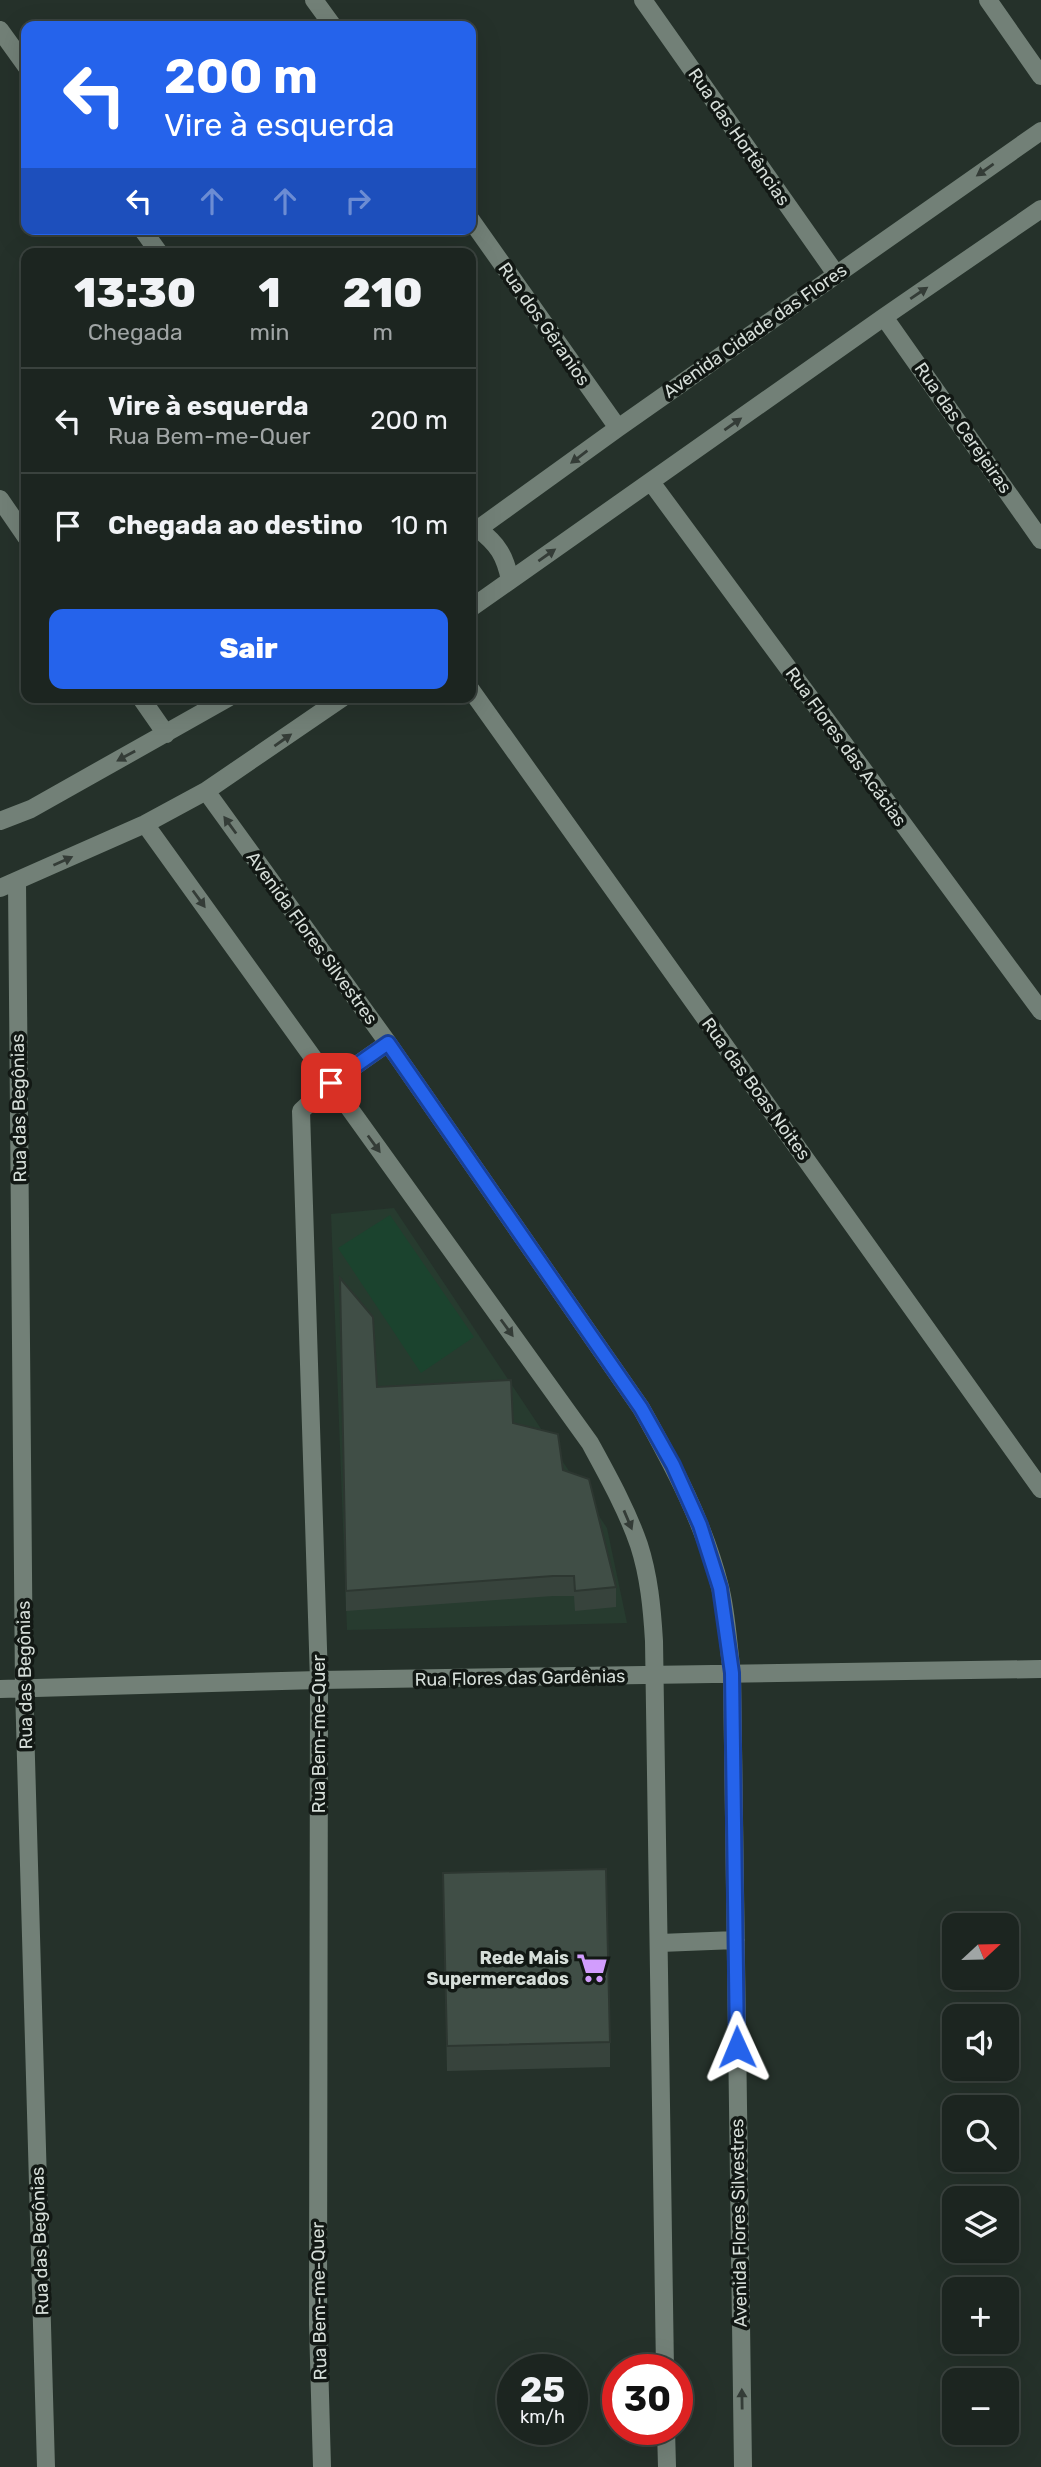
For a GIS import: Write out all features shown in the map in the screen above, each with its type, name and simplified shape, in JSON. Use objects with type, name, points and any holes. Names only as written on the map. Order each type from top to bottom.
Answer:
[{"type":"street","points":[[314,0],[329,21]]},
{"type":"street","name":"Rua das Hortências","points":[[643,0],[836,274]]},
{"type":"street","points":[[988,0],[1041,76]]},
{"type":"street","points":[[0,30],[21,59]]},
{"type":"street","name":"Avenida Cidade das Flores","points":[[476,531],[1041,131]]},
{"type":"street","points":[[476,604],[1041,209]]},
{"type":"street","name":"Rua dos Gêranios","points":[[476,227],[618,428]]},
{"type":"street","name":"Rua das Cerejeiras","points":[[884,317],[1041,540]]},
{"type":"street","name":"Rua Flores das Acácias","points":[[651,482],[1041,1012]]},
{"type":"street","points":[[0,499],[21,530]]},
{"type":"street","points":[[476,533],[497,544],[506,559],[510,580]]},
{"type":"street","name":"Rua das Boas Noites","points":[[476,697],[1041,1489]]},
{"type":"street","points":[[144,703],[166,734]]},
{"type":"street","points":[[0,821],[31,809],[219,703]]},
{"type":"street","points":[[8,885],[145,824],[206,791],[335,703]]},
{"type":"street","name":"Avenida Flores Silvestres","points":[[206,791],[388,1043],[641,1408],[673,1465],[700,1525],[720,1588],[732,1673],[743,2467]]},
{"type":"street","points":[[145,824],[590,1443],[618,1496],[639,1546],[651,1597],[655,1676],[665,2354]]},
{"type":"street","name":"Rua das Begônias","points":[[8,885],[24,1688],[46,2467]]},
{"type":"street","name":"Rua Bem-me-Quer","points":[[322,2467],[318,2324],[319,1680],[301,1111],[331,1083],[388,1043]]},
{"type":"street","name":"Rua Flores das Gardênias","points":[[0,1689],[319,1680],[1041,1669]]},
{"type":"street","points":[[660,1943],[736,1940]]},
{"type":"street","points":[[666,2445],[667,2467]]},
{"type":"shaded area","points":[[394,1208],[607,1528],[627,1623],[347,1630],[331,1214]]},
{"type":"green space","points":[[390,1215],[474,1337],[421,1373],[338,1248]]},
{"type":"building","points":[[340,1278],[373,1317],[377,1387],[511,1380],[513,1423],[558,1434],[563,1470],[589,1479],[616,1587],[575,1591],[574,1576],[553,1576],[346,1591]]},
{"type":"building","points":[[606,1869],[610,2042],[447,2046],[443,1873]]},
{"type":"place","name":"Rede Mais Supermercados","points":[[592,1968]]},
{"type":"route","points":[[331,1083],[388,1043],[641,1408],[673,1465],[700,1525],[720,1588],[732,1673],[737,2047]]}]
